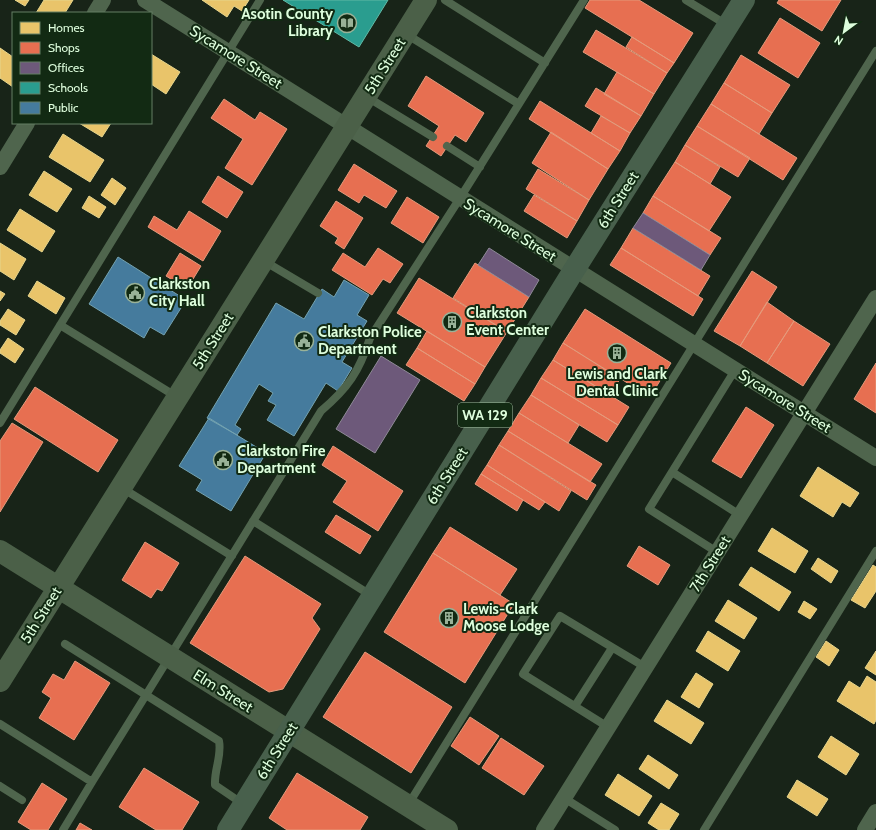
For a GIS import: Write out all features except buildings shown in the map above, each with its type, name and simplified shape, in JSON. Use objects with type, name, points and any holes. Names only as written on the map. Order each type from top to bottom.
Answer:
[{"type":"main road","name":"6th Street","points":[[228,830],[574,270],[744,0]]},
{"type":"street","points":[[96,12],[103,0]]},
{"type":"street","name":"Sycamore Street","points":[[145,0],[876,458]]},
{"type":"street","name":"5th Street","points":[[0,681],[426,0]]},
{"type":"street","points":[[0,167],[26,124]]},
{"type":"street","name":"7th Street","points":[[544,830],[876,298]]},
{"type":"street","name":"Elm Street","points":[[2,556],[59,587],[447,830]]},
{"type":"street","points":[[865,830],[876,812]]},
{"type":"lane","points":[[0,423],[260,0]]},
{"type":"lane","points":[[445,0],[545,63]]},
{"type":"lane","points":[[63,830],[321,411],[342,393],[362,362],[370,338],[480,167],[584,0]]},
{"type":"lane","points":[[686,0],[728,26]]},
{"type":"lane","points":[[405,33],[519,104]]},
{"type":"lane","points":[[408,806],[876,51]]},
{"type":"lane","points":[[366,96],[432,136]]},
{"type":"lane","points":[[448,146],[480,167]]},
{"type":"lane","points":[[263,261],[318,294]]},
{"type":"lane","points":[[60,326],[178,398]]},
{"type":"lane","points":[[717,552],[649,509],[735,370]]},
{"type":"lane","points":[[672,472],[740,515]]},
{"type":"lane","points":[[121,488],[232,556]]},
{"type":"lane","points":[[253,521],[373,597]]},
{"type":"lane","points":[[704,830],[876,551]]},
{"type":"lane","points":[[608,727],[523,674],[560,616],[645,668]]},
{"type":"lane","points":[[65,644],[219,741],[220,749],[214,776],[215,785],[244,804]]},
{"type":"lane","points":[[575,706],[612,648]]},
{"type":"lane","points":[[0,724],[92,782]]},
{"type":"lane","points":[[0,786],[22,800]]},
{"type":"lane","points":[[564,798],[615,830]]},
{"type":"place","name":"Asotin County Library","points":[[347,23]]},
{"type":"place","name":"Clarkston City Hall","points":[[135,293]]},
{"type":"place","name":"Clarkston Event Center","points":[[452,322]]},
{"type":"place","name":"Clarkston Police Department","points":[[304,341]]},
{"type":"place","name":"Lewis and Clark Dental Clinic","points":[[617,353]]},
{"type":"place","name":"Clarkston Fire Department","points":[[223,460]]},
{"type":"place","name":"Lewis-Clark Moose Lodge","points":[[449,618]]}]
